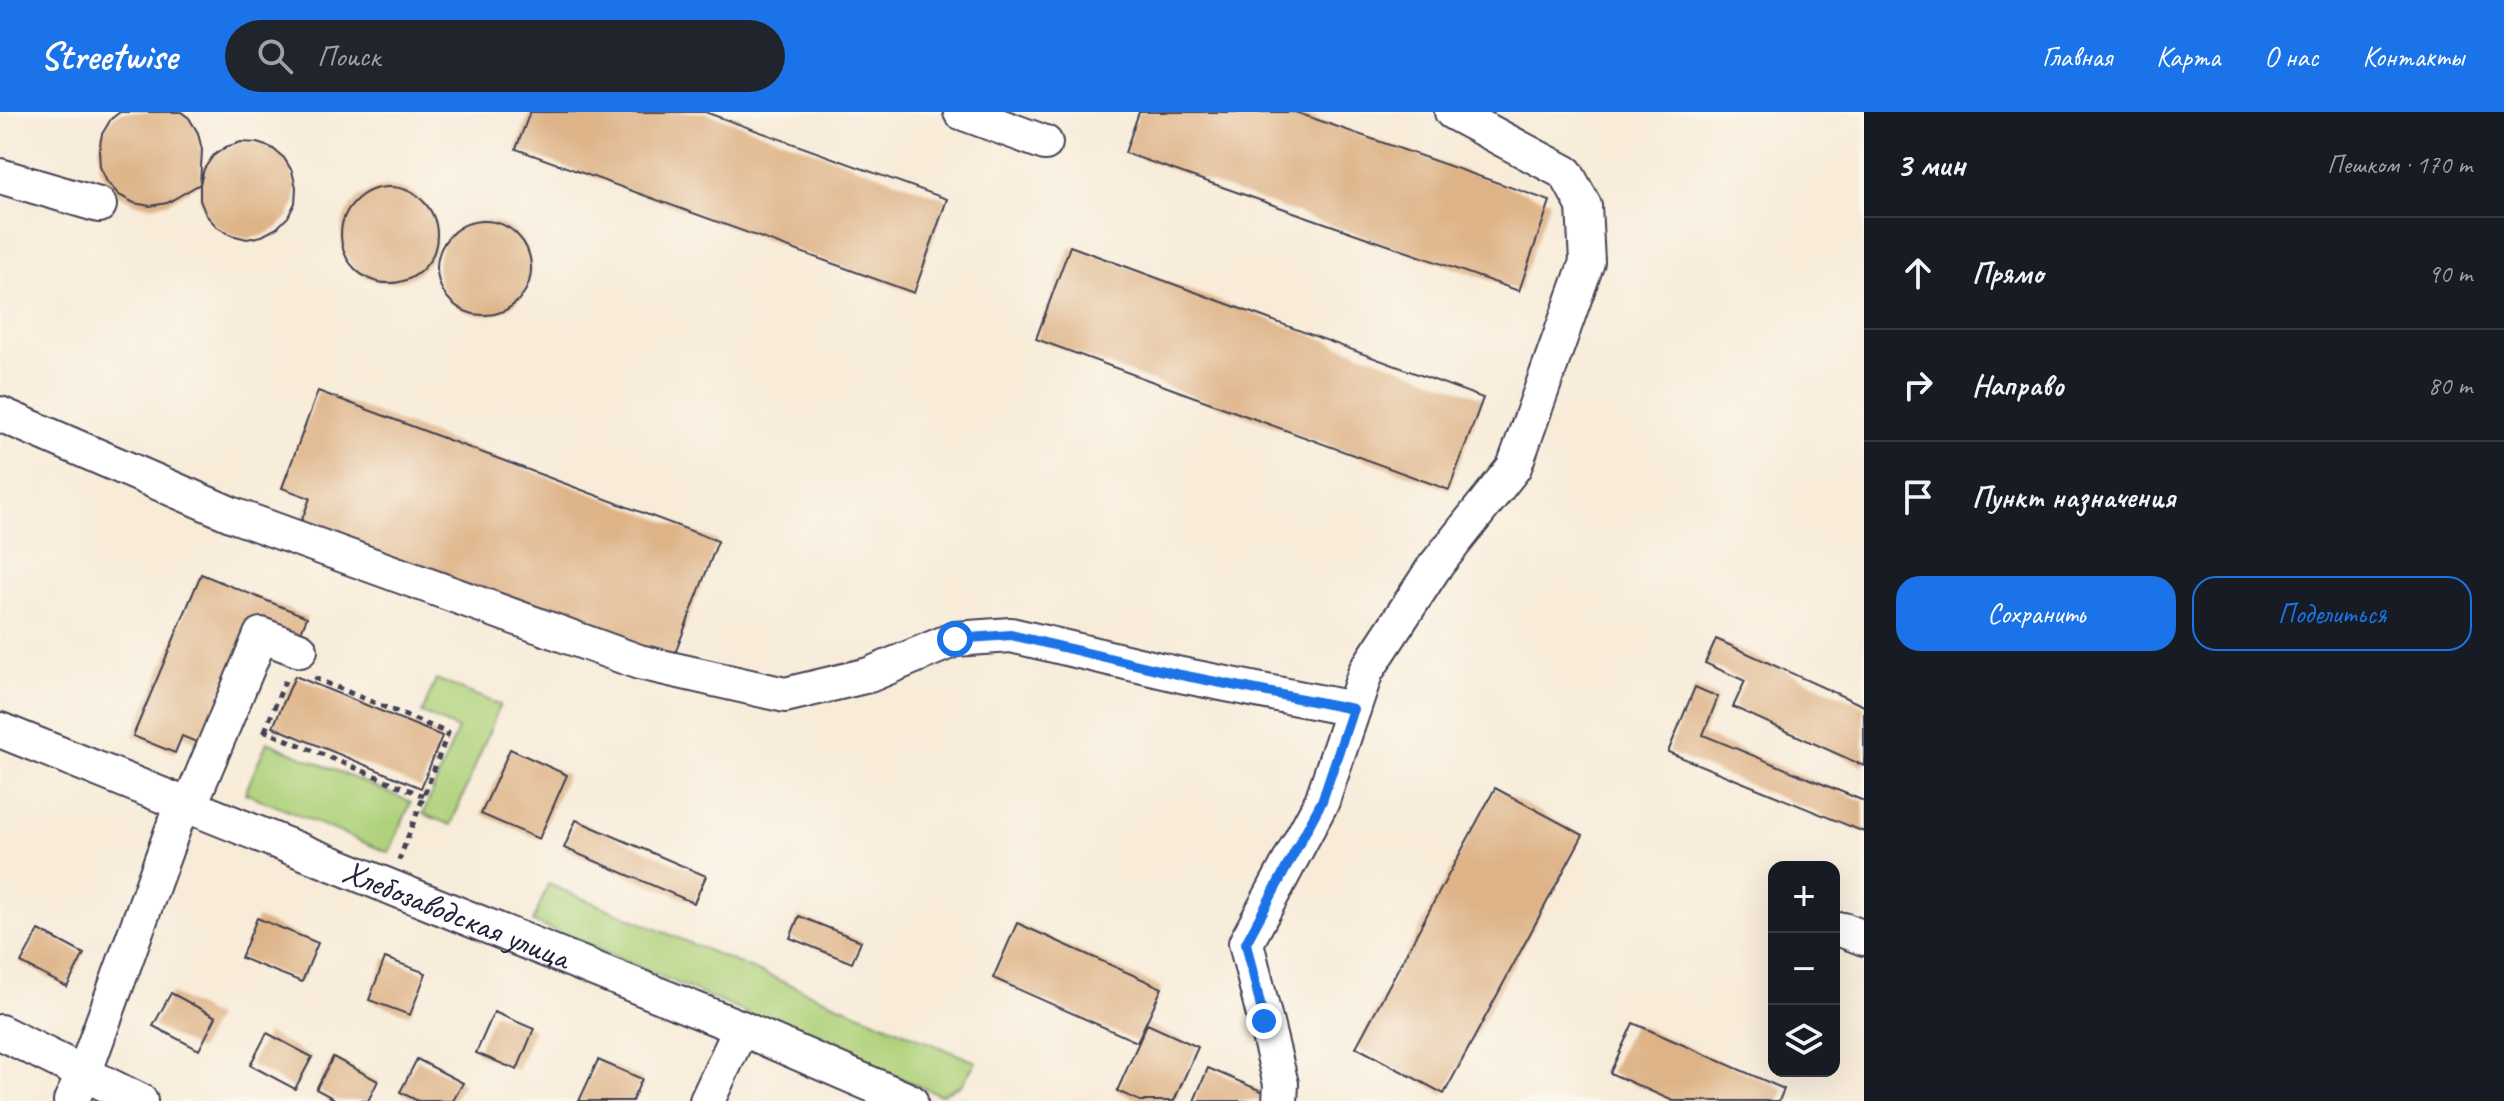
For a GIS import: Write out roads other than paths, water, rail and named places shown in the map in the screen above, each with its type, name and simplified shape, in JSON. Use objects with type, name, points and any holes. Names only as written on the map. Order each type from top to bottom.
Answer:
[{"type":"street","points":[[961,112],[1045,143]]},
{"type":"street","points":[[1280,1101],[1281,1084],[1246,943],[1322,801],[1366,671],[1433,569],[1514,467],[1587,262],[1584,206],[1566,173],[1452,112]]},
{"type":"street","points":[[0,176],[99,205]]},
{"type":"street","points":[[0,414],[233,515],[625,657],[785,695],[869,675],[955,639],[1011,635],[1181,675],[1353,709]]},
{"type":"street","points":[[78,1087],[185,806],[261,635],[298,664]]},
{"type":"street","name":"Хлебозаводская улица","points":[[0,730],[741,1028],[910,1101]]},
{"type":"street","points":[[707,1101],[741,1028]]},
{"type":"street","points":[[0,1032],[78,1087],[140,1101]]}]
